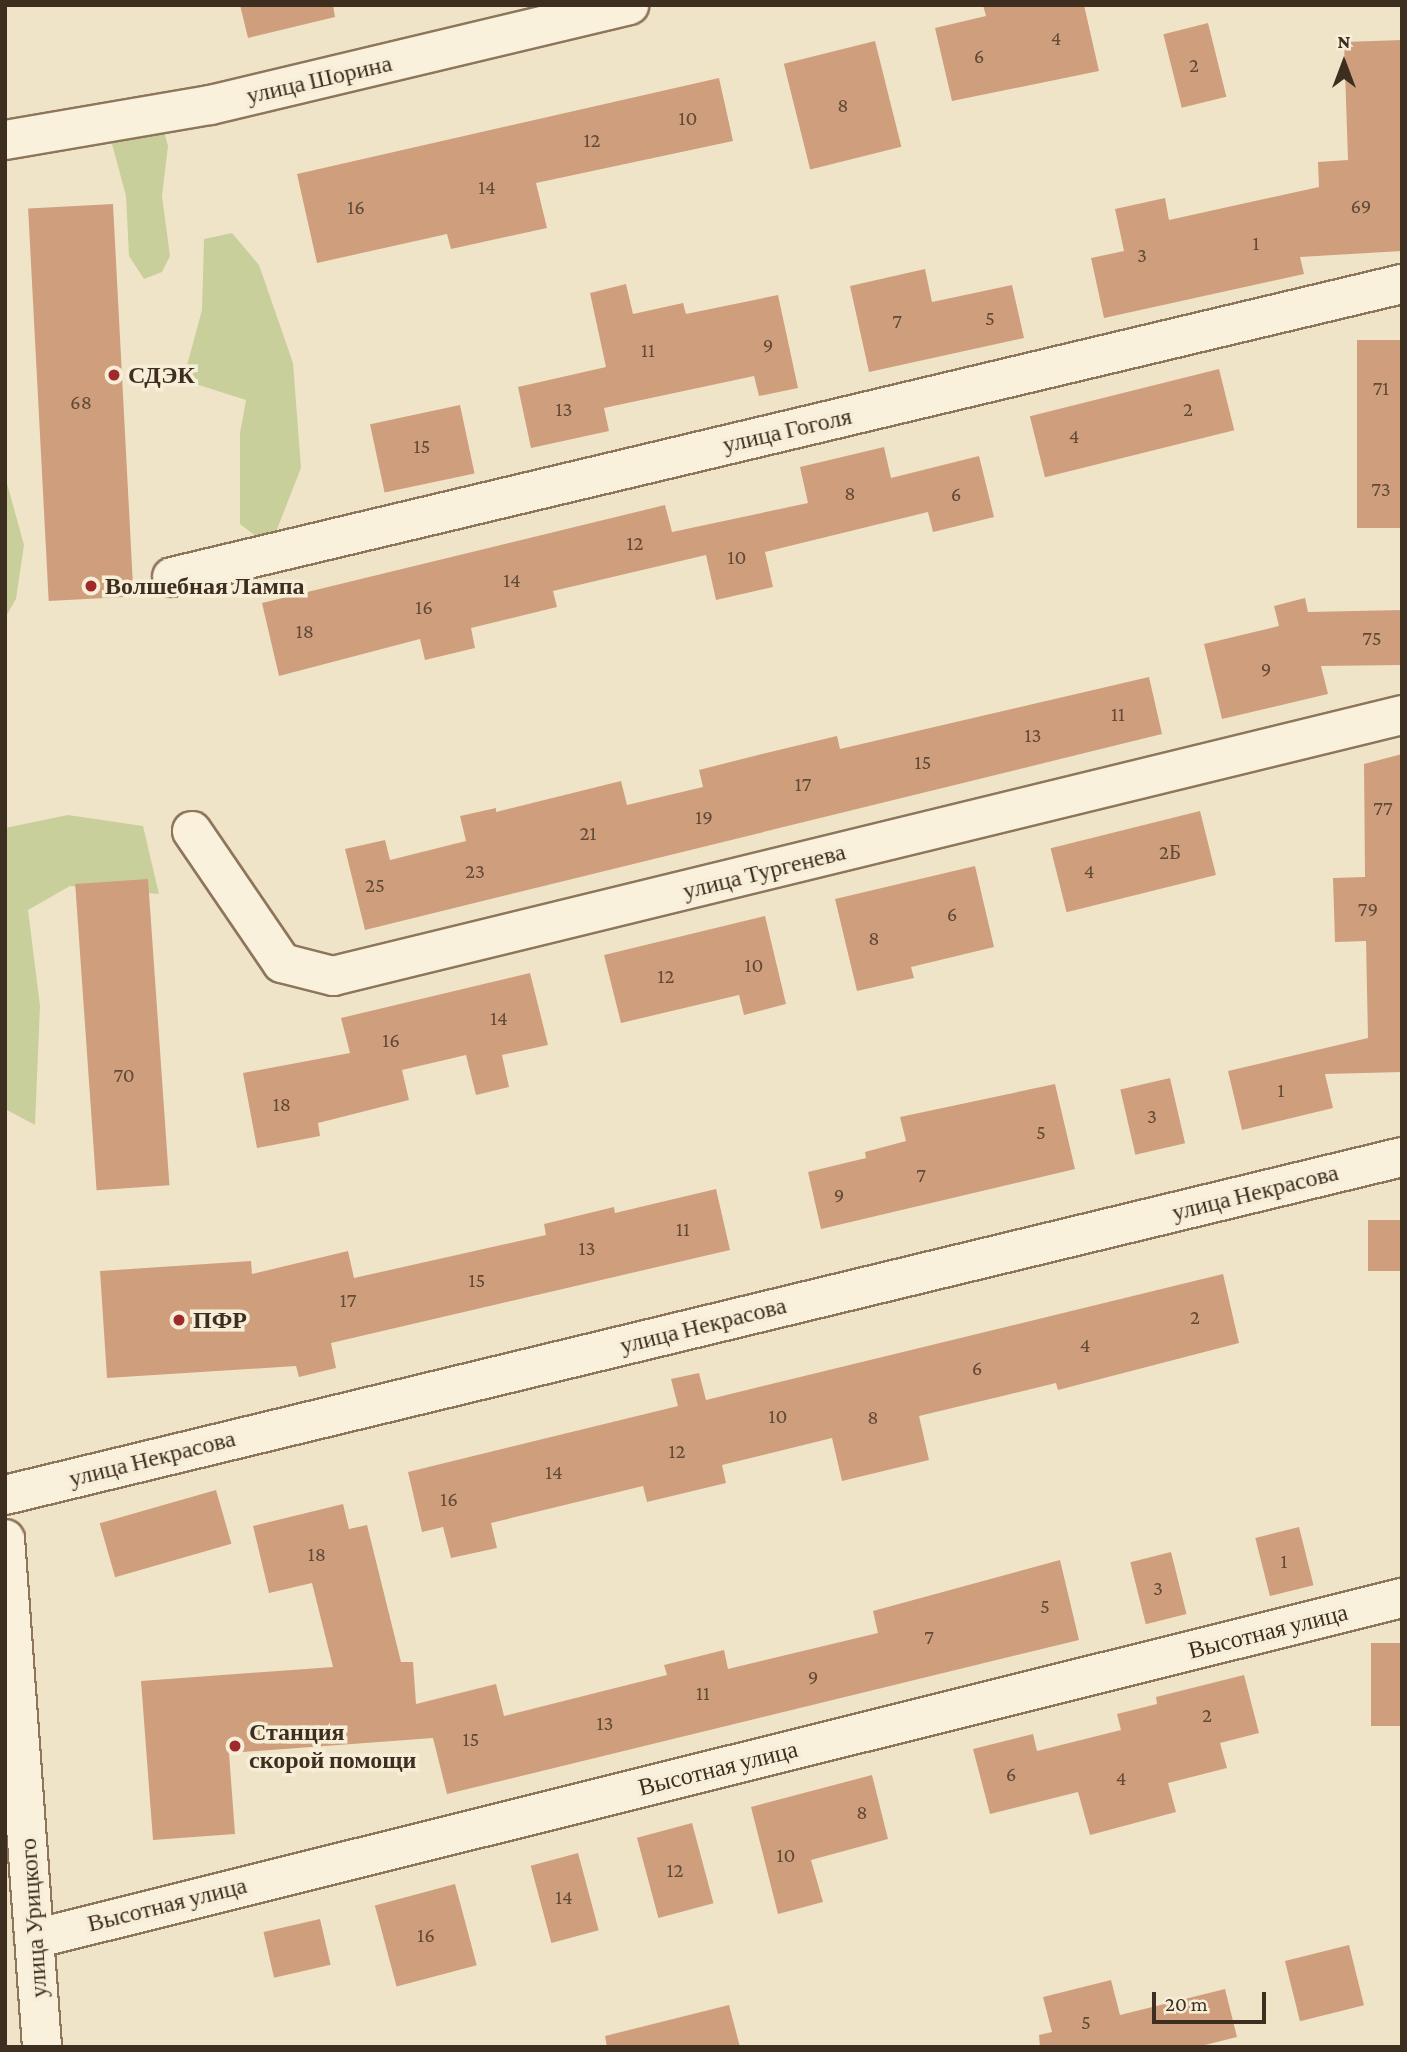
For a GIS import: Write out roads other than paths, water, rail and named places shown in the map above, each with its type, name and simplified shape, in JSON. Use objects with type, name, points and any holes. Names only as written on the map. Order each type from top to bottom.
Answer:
[{"type":"street","name":"улица Шорина","points":[[5,140],[210,106],[629,5]]},
{"type":"street","name":"улица Гоголя","points":[[172,577],[1402,284]]},
{"type":"street","name":"улица Тургенева","points":[[192,831],[282,963],[333,976],[1402,715]]},
{"type":"street","name":"улица Некрасова","points":[[5,1494],[1402,1157]]},
{"type":"street","name":"улица Урицкого","points":[[5,1539],[42,2047]]},
{"type":"street","name":"Высотная улица","points":[[34,1938],[1402,1598]]},
{"type":"place","name":"СДЭК","points":[[114,375]]},
{"type":"place","name":"Волшебная Лампа","points":[[91,586]]},
{"type":"place","name":"ПФР","points":[[179,1320]]},
{"type":"place","name":"Станция скорой помощи","points":[[235,1746]]}]
